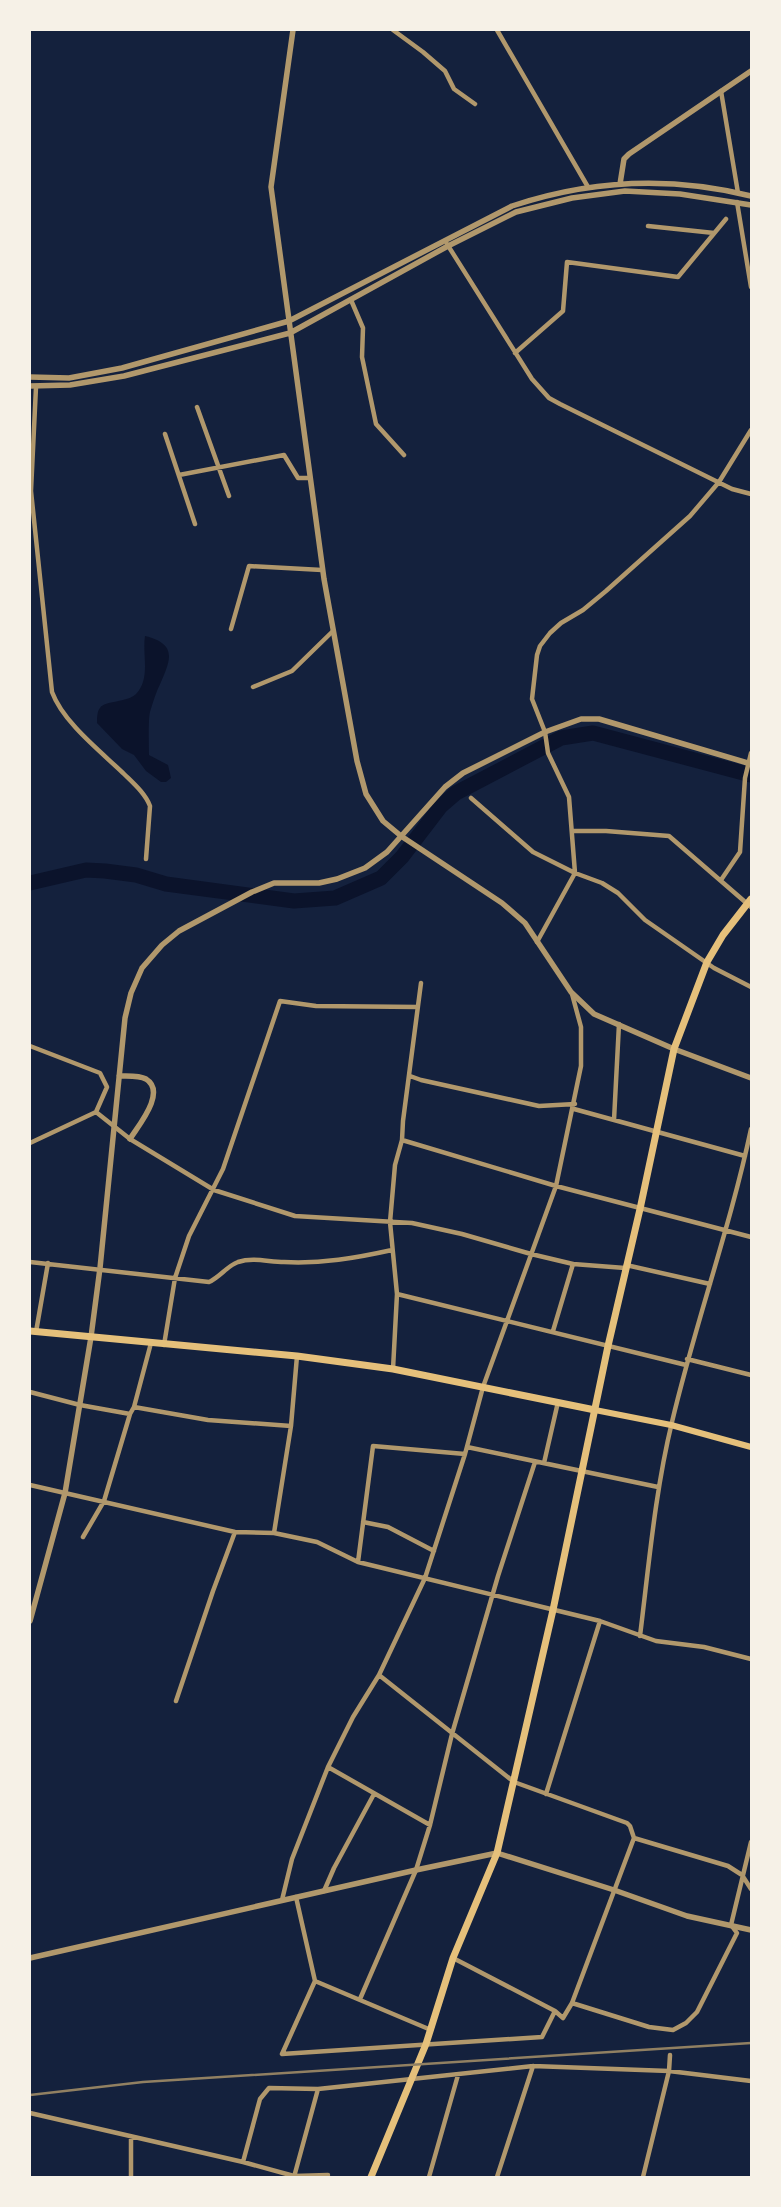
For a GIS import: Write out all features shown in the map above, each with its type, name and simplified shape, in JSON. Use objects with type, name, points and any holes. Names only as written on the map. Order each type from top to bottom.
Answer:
[{"type":"main road","points":[[371,2177],[426,2044],[453,1958],[497,1853],[553,1610],[608,1346],[674,1049],[707,962],[723,935],[750,903]]},
{"type":"main road","points":[[33,1332],[298,1356],[393,1369],[671,1424],[751,1447]]},
{"type":"street","points":[[293,30],[271,187],[322,570],[357,761],[366,794],[383,821],[401,836],[416,848],[502,903],[525,923],[571,992],[594,1014],[674,1049],[751,1078]]},
{"type":"street","points":[[393,30],[424,52],[445,71],[454,89],[475,104]]},
{"type":"street","points":[[497,30],[588,187]]},
{"type":"street","points":[[620,184],[624,159],[629,154],[751,70]]},
{"type":"street","points":[[721,91],[738,193]]},
{"type":"street","points":[[30,377],[69,378],[122,368],[288,321],[512,206],[548,194],[588,187],[654,182],[751,196]]},
{"type":"street","points":[[146,859],[150,806],[148,802],[136,786],[60,709],[52,692],[31,491],[33,387],[70,385],[124,376],[290,333],[448,246],[516,212],[572,198],[625,191],[680,194],[751,205]]},
{"type":"street","points":[[738,202],[751,287]]},
{"type":"street","points":[[515,353],[563,312],[567,262],[678,277],[726,219]]},
{"type":"street","points":[[648,226],[714,233]]},
{"type":"street","points":[[445,240],[532,379],[549,398],[732,489],[751,494]]},
{"type":"street","points":[[351,300],[364,328],[362,357],[376,424],[404,455]]},
{"type":"street","points":[[198,407],[229,496]]},
{"type":"street","points":[[537,942],[575,873],[569,797],[548,753],[544,732],[532,699],[537,654],[544,640],[561,623],[583,610],[690,516],[719,482],[751,430]]},
{"type":"street","points":[[165,434],[195,524]]},
{"type":"street","points":[[179,475],[284,455],[298,478],[310,478]]},
{"type":"street","points":[[231,628],[249,566],[322,570]]},
{"type":"street","points":[[253,687],[292,670],[333,631]]},
{"type":"street","points":[[30,1621],[65,1492],[80,1405],[91,1337],[108,1200],[114,1118],[125,1018],[131,992],[142,968],[162,945],[179,931],[252,892],[274,883],[319,883],[352,875],[365,868],[387,852],[445,787],[463,773],[544,732],[581,720],[599,719],[750,764]]},
{"type":"street","points":[[721,880],[740,852],[745,778],[750,764],[751,753]]},
{"type":"street","points":[[471,798],[533,852],[575,873],[602,883],[618,893],[645,920],[707,962],[751,987]]},
{"type":"street","points":[[573,831],[606,831],[668,836],[750,903]]},
{"type":"street","points":[[393,1369],[398,1294],[390,1222],[395,1166],[402,1140],[421,983]]},
{"type":"street","points":[[282,1900],[292,1859],[328,1767],[353,1717],[379,1675],[425,1578],[468,1447],[483,1387],[505,1321],[556,1186],[582,1066],[581,1027],[571,992]]},
{"type":"street","points":[[164,1345],[175,1278],[189,1236],[224,1169],[280,1001],[316,1006],[418,1007]]},
{"type":"street","points":[[614,1120],[618,1024]]},
{"type":"street","points":[[30,1046],[100,1073],[107,1087],[96,1112],[30,1143]]},
{"type":"street","points":[[119,1076],[137,1076],[148,1080],[154,1096],[148,1111],[130,1139]]},
{"type":"street","points":[[410,1076],[539,1106],[574,1107],[745,1156]]},
{"type":"street","points":[[96,1112],[130,1139],[214,1190],[295,1216],[412,1223],[462,1234],[530,1254],[573,1264],[626,1267],[710,1284]]},
{"type":"street","points":[[640,1636],[658,1487],[671,1424],[687,1359],[710,1284],[751,1130]]},
{"type":"street","points":[[402,1140],[556,1186],[751,1237]]},
{"type":"street","points":[[30,1262],[100,1268],[209,1282],[216,1279],[237,1262],[257,1259],[284,1262],[349,1260],[392,1250]]},
{"type":"street","points":[[33,1332],[48,1263]]},
{"type":"street","points":[[552,1331],[573,1264]]},
{"type":"street","points":[[398,1294],[686,1365]]},
{"type":"street","points":[[83,1538],[104,1501],[130,1414],[134,1407],[151,1344]]},
{"type":"street","points":[[274,1534],[291,1426],[298,1356]]},
{"type":"street","points":[[687,1359],[751,1375]]},
{"type":"street","points":[[30,1392],[80,1405],[130,1414]]},
{"type":"street","points":[[544,1462],[558,1402]]},
{"type":"street","points":[[134,1407],[208,1420],[291,1426]]},
{"type":"street","points":[[358,1562],[373,1446],[465,1454]]},
{"type":"street","points":[[468,1447],[658,1487]]},
{"type":"street","points":[[360,1999],[416,1870],[430,1825],[452,1734],[535,1462]]},
{"type":"street","points":[[30,1484],[235,1532],[274,1534],[317,1542],[358,1562],[600,1621],[656,1641],[704,1647],[751,1659]]},
{"type":"street","points":[[363,1522],[388,1527],[434,1551]]},
{"type":"street","points":[[176,1701],[235,1532]]},
{"type":"street","points":[[546,1794],[600,1621]]},
{"type":"street","points":[[379,1675],[514,1782],[627,1823],[634,1838],[572,2003],[563,2018],[555,2011],[453,1958]]},
{"type":"street","points":[[328,1767],[430,1825]]},
{"type":"street","points":[[324,1891],[334,1868],[374,1794]]},
{"type":"street","points":[[634,1838],[728,1866],[742,1875],[751,1889]]},
{"type":"street","points":[[572,2003],[649,2027],[672,2030],[686,2023],[697,2012],[737,1933],[731,1925],[751,1842]]},
{"type":"street","points":[[30,1958],[497,1853],[614,1890],[687,1916],[751,1930]]},
{"type":"street","points":[[296,1897],[315,1981],[282,2054],[542,2037],[555,2011]]},
{"type":"street","points":[[315,1981],[431,2030]]},
{"type":"street","points":[[643,2177],[669,2072],[670,2055]]},
{"type":"street","points":[[497,2177],[533,2066]]},
{"type":"street","points":[[243,2162],[260,2099],[269,2088],[318,2089],[533,2066],[669,2072],[751,2082]]},
{"type":"street","points":[[429,2177],[458,2075]]},
{"type":"street","points":[[294,2177],[318,2089]]},
{"type":"street","points":[[30,2113],[243,2162],[294,2177],[328,2175]]},
{"type":"street","points":[[131,2137],[131,2177]]},
{"type":"water","points":[[145,636],[162,643],[169,653],[167,666],[150,712],[149,726],[149,755],[168,765],[171,778],[166,782],[161,782],[146,771],[134,755],[122,749],[97,723],[98,711],[103,705],[132,697],[141,688],[145,674]]},
{"type":"waterway","points":[[30,883],[86,870],[136,875],[166,884],[294,901],[335,898],[381,878],[402,857],[441,806],[456,793],[561,738],[593,733],[751,775]]},
{"type":"railway","points":[[30,2095],[143,2082],[751,2043]]}]
